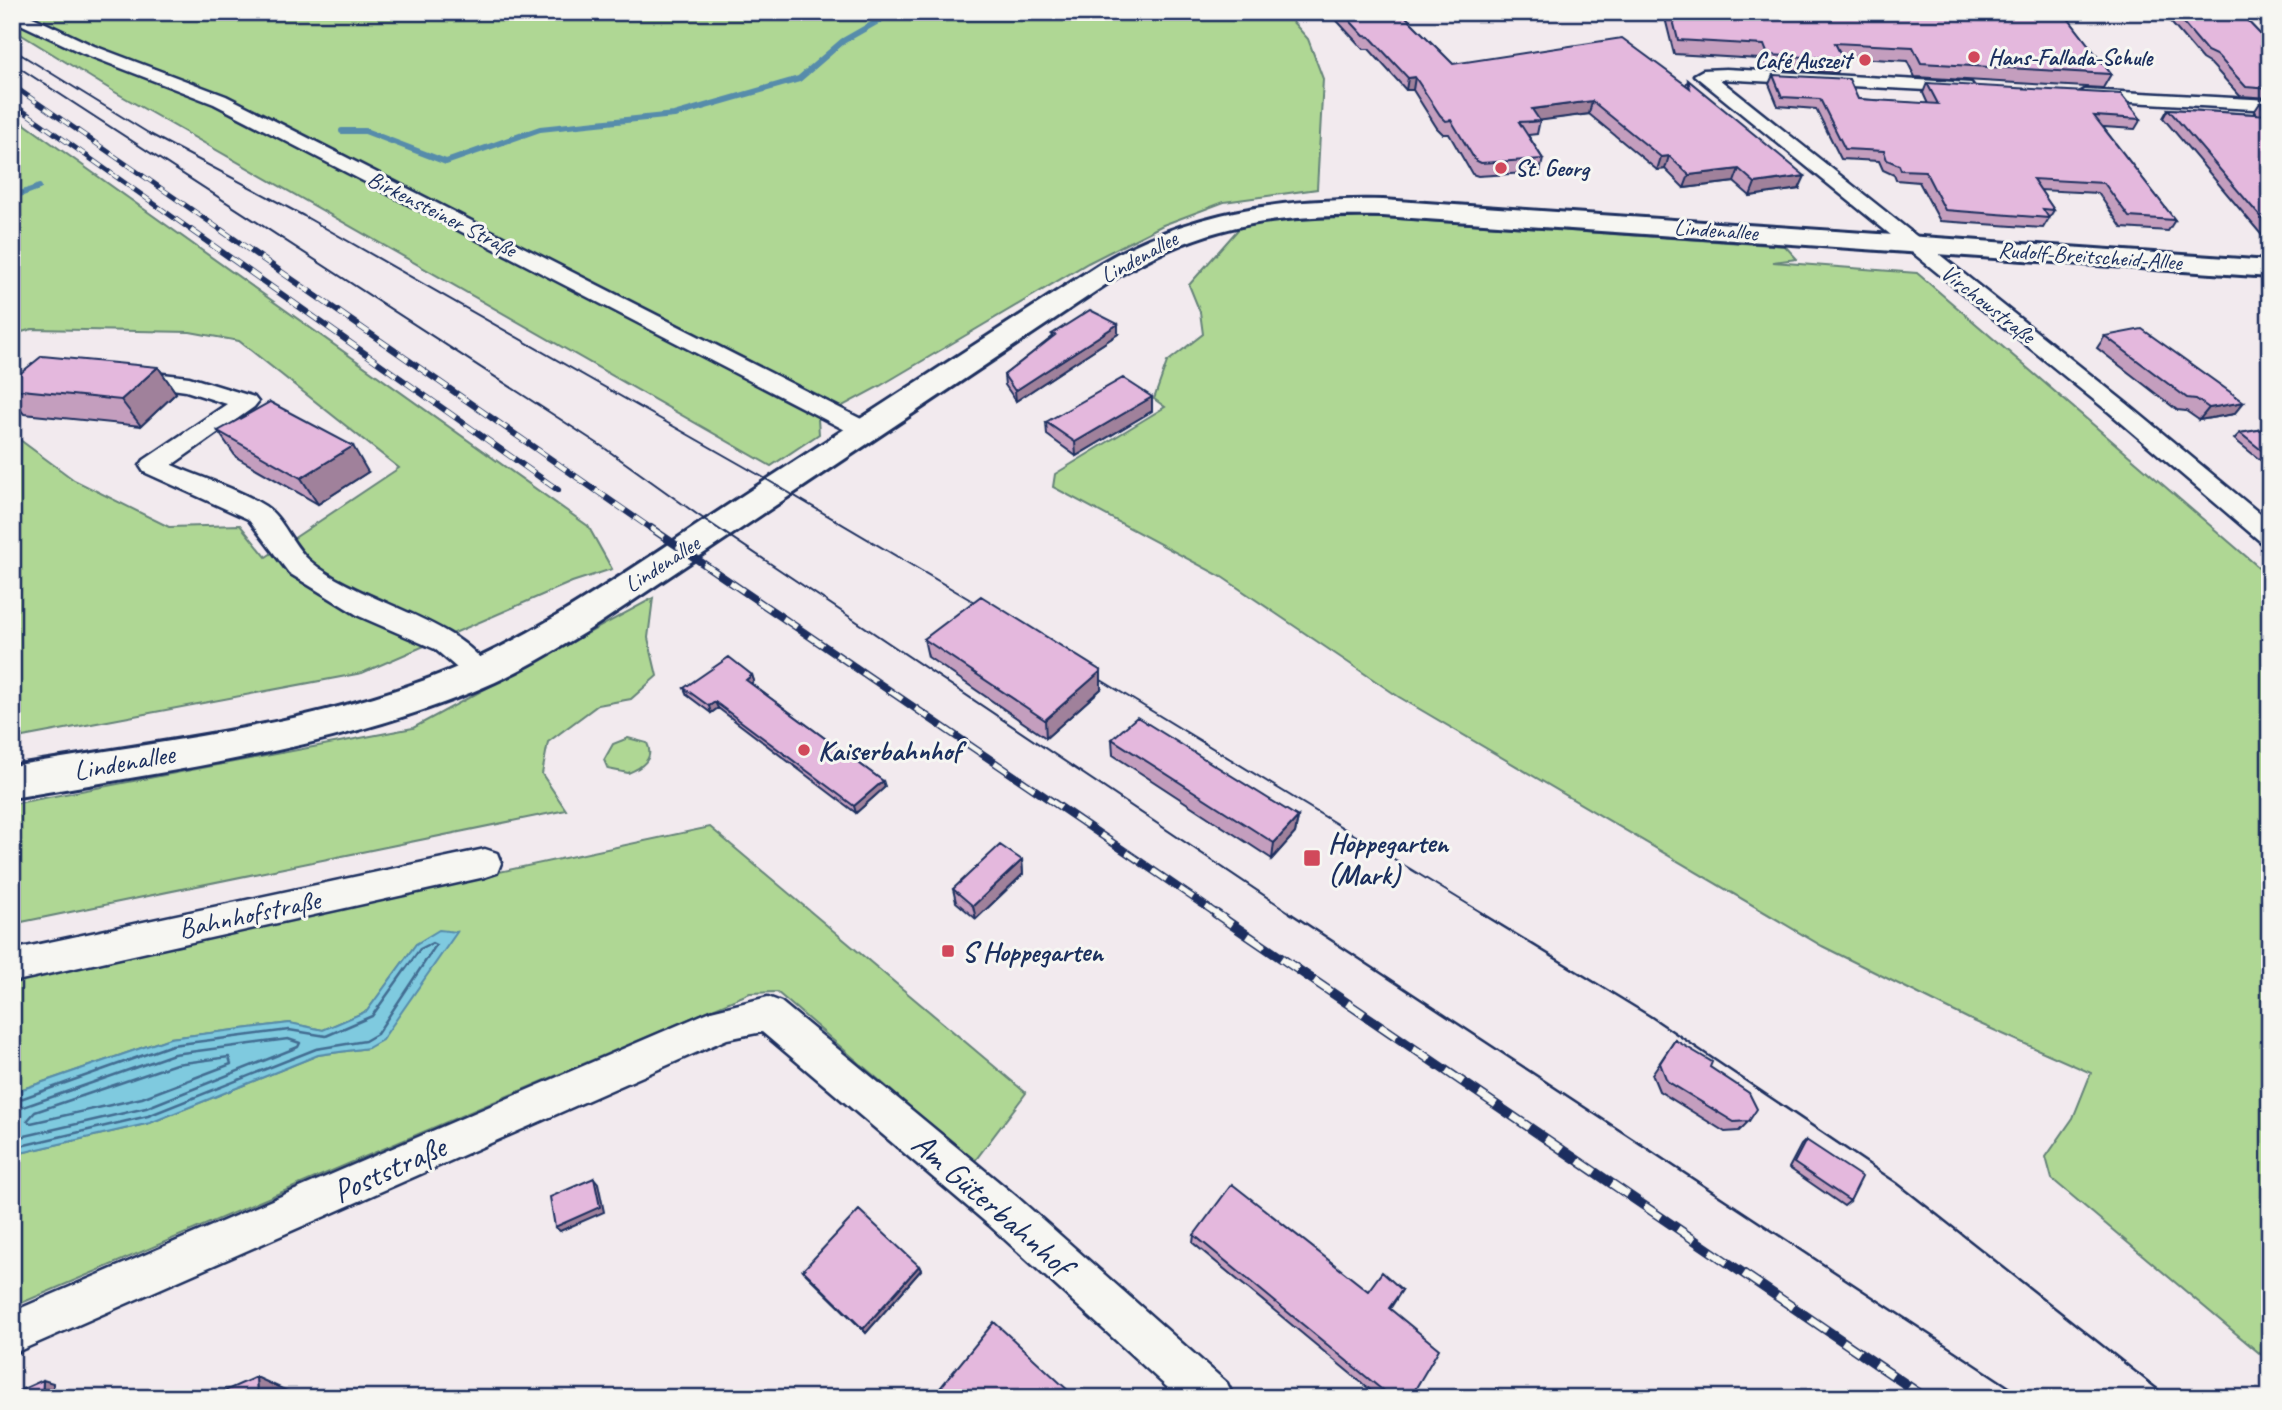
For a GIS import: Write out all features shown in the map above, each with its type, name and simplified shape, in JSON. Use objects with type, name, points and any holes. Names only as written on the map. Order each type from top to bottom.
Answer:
[{"type":"street","name":"Birkensteiner Straße","points":[[12,13],[55,38],[141,67],[220,100],[864,430]]},
{"type":"street","name":"Virchowstraße","points":[[1987,88],[1703,75],[2118,408],[2270,536]]},
{"type":"street","points":[[2072,94],[2270,105]]},
{"type":"street","name":"Lindenallee","points":[[12,782],[328,724],[411,701],[477,674],[519,654],[600,605],[1132,257],[1173,236],[1224,219],[1269,210],[1383,208],[1911,244]]},
{"type":"street","name":"Rudolf-Breitscheid-Allee","points":[[1911,244],[2270,269]]},
{"type":"street","points":[[145,379],[189,384],[246,402],[153,467],[257,513],[299,566],[369,609],[445,642],[467,660],[477,674]]},
{"type":"street","name":"Bahnhofstraße","points":[[12,966],[485,863]]},
{"type":"street","name":"Poststraße","points":[[12,1333],[724,1023],[768,1014]]},
{"type":"street","name":"Am Güterbahnhof","points":[[768,1014],[1003,1212],[1212,1398]]},
{"type":"green space","points":[[12,12],[1284,12],[1308,39],[1323,79],[1317,189],[1224,202],[1163,225],[1088,263],[880,386],[818,419],[819,434],[771,466],[113,91],[12,29]]},
{"type":"green space","points":[[12,115],[588,526],[612,569],[572,582],[362,673],[12,739],[12,434],[74,480],[169,527],[240,525],[266,557],[399,468],[239,341],[190,332],[32,329],[12,335]]},
{"type":"green space","points":[[1329,214],[1785,246],[1797,259],[1773,262],[1917,273],[2270,577],[2270,1362],[2052,1179],[2046,1157],[2073,1118],[2091,1073],[1969,1019],[1822,946],[1399,697],[1222,577],[1053,487],[1055,474],[1165,407],[1154,399],[1167,362],[1203,334],[1200,312],[1189,285],[1242,225],[1270,217]]},
{"type":"green space","points":[[653,598],[648,638],[657,676],[631,699],[598,705],[548,742],[542,774],[566,810],[12,924],[12,804],[413,728]]},
{"type":"green space","points":[[628,738],[647,743],[648,758],[642,766],[628,773],[608,769],[604,760],[613,744]]},
{"type":"green space","points":[[710,827],[1026,1093],[974,1162],[777,992],[750,993],[12,1307],[12,1155],[150,1123],[318,1055],[368,1048],[456,932],[416,944],[367,1011],[323,1030],[289,1023],[170,1038],[20,1090],[12,1097],[12,976]]},
{"type":"water","points":[[439,930],[457,932],[382,1040],[368,1048],[318,1055],[150,1123],[12,1155],[12,1097],[20,1090],[170,1038],[290,1023],[323,1030],[367,1011],[416,944]]},
{"type":"building","points":[[1342,12],[1401,12],[1453,64],[1622,38],[1690,88],[1688,80],[1805,176],[1755,183],[1739,169],[1689,175],[1669,156],[1661,157],[1592,101],[1532,109],[1540,121],[1519,122],[1543,159],[1481,163],[1475,160],[1451,120],[1446,121],[1440,115],[1415,77],[1408,78],[1370,37],[1364,36]]},
{"type":"building","points":[[1671,12],[2063,12],[2111,74],[1921,63],[1913,47],[1835,43],[1843,59],[1768,55],[1764,45],[1678,40]]},
{"type":"building","points":[[2174,12],[2239,12],[2261,35],[2270,36],[2270,89],[2246,87],[2218,56],[2207,51]]},
{"type":"building","points":[[1773,75],[1849,79],[1858,99],[1938,104],[1927,83],[2121,94],[2141,119],[2094,116],[2175,220],[2129,217],[2104,183],[2033,179],[2054,210],[2043,209],[2049,218],[1945,210],[1925,171],[1901,170],[1899,165],[1887,160],[1884,151],[1845,149],[1820,99],[1782,97]]},
{"type":"building","points":[[2260,103],[2270,103],[2270,228],[2168,109],[2268,115]]},
{"type":"building","points":[[1090,310],[1118,324],[1015,391],[1004,375],[1055,335],[1052,334]]},
{"type":"building","points":[[2142,329],[2244,402],[2209,408],[2196,399],[2187,398],[2105,336]]},
{"type":"building","points":[[42,356],[158,367],[121,400],[12,389],[12,380]]},
{"type":"building","points":[[1123,378],[1152,397],[1075,442],[1046,422]]},
{"type":"building","points":[[270,402],[353,446],[301,478],[218,431]]},
{"type":"building","points":[[2270,428],[2270,457],[2240,433]]},
{"type":"building","points":[[981,596],[1101,671],[1045,720],[924,639]]},
{"type":"building","name":"Kaiserbahnhof","points":[[729,657],[752,675],[746,680],[883,781],[854,806],[715,702],[709,706],[684,688]]},
{"type":"building","points":[[1137,717],[1298,817],[1274,843],[1112,739]]},
{"type":"building","points":[[1000,845],[1022,860],[973,906],[953,889]]},
{"type":"building","points":[[1675,1040],[1712,1062],[1710,1067],[1749,1093],[1757,1109],[1749,1121],[1734,1122],[1667,1081],[1660,1063]]},
{"type":"building","points":[[1806,1140],[1862,1177],[1850,1201],[1794,1163]]},
{"type":"building","points":[[594,1178],[600,1207],[555,1227],[550,1197]]},
{"type":"building","points":[[1232,1184],[1368,1291],[1382,1272],[1402,1290],[1389,1308],[1439,1349],[1410,1398],[1392,1398],[1194,1235]]},
{"type":"building","points":[[859,1210],[919,1266],[863,1329],[803,1270]]},
{"type":"building","points":[[994,1322],[1070,1392],[1065,1398],[932,1398]]},
{"type":"building","points":[[256,1377],[257,1398],[209,1398]]},
{"type":"building","points":[[43,1380],[42,1398],[12,1398],[12,1394]]},
{"type":"waterway","points":[[342,131],[365,131],[446,162],[540,129],[674,115],[799,79],[843,41],[894,12]]},
{"type":"waterway","points":[[12,197],[39,187]]},
{"type":"tram line","points":[[12,49],[150,134],[304,216],[759,475],[991,612]]},
{"type":"tram line","points":[[12,63],[603,447],[698,515],[1292,914]]},
{"type":"tram line","points":[[1083,669],[1484,914]]},
{"type":"tram line","points":[[1290,913],[2026,1398]]},
{"type":"tram line","points":[[1481,913],[1650,1016],[1897,1183],[2169,1398]]},
{"type":"railway","points":[[12,85],[224,232]]},
{"type":"railway","points":[[12,103],[194,232]]},
{"type":"railway","points":[[191,230],[558,490]]},
{"type":"railway","points":[[221,230],[653,530]]},
{"type":"railway","points":[[651,528],[1217,914]]},
{"type":"railway","points":[[1215,913],[1926,1398]]},
{"type":"place","name":"Hans-Fallada-Schule","points":[[1974,57]]},
{"type":"place","name":"Café Auszeit","points":[[1865,60]]},
{"type":"place","name":"St. Georg","points":[[1501,168]]},
{"type":"place","name":"Kaiserbahnhof","points":[[804,750]]},
{"type":"place","name":"Hoppegarten (Mark)","points":[[1312,858]]},
{"type":"place","name":"S Hoppegarten","points":[[948,951]]}]
